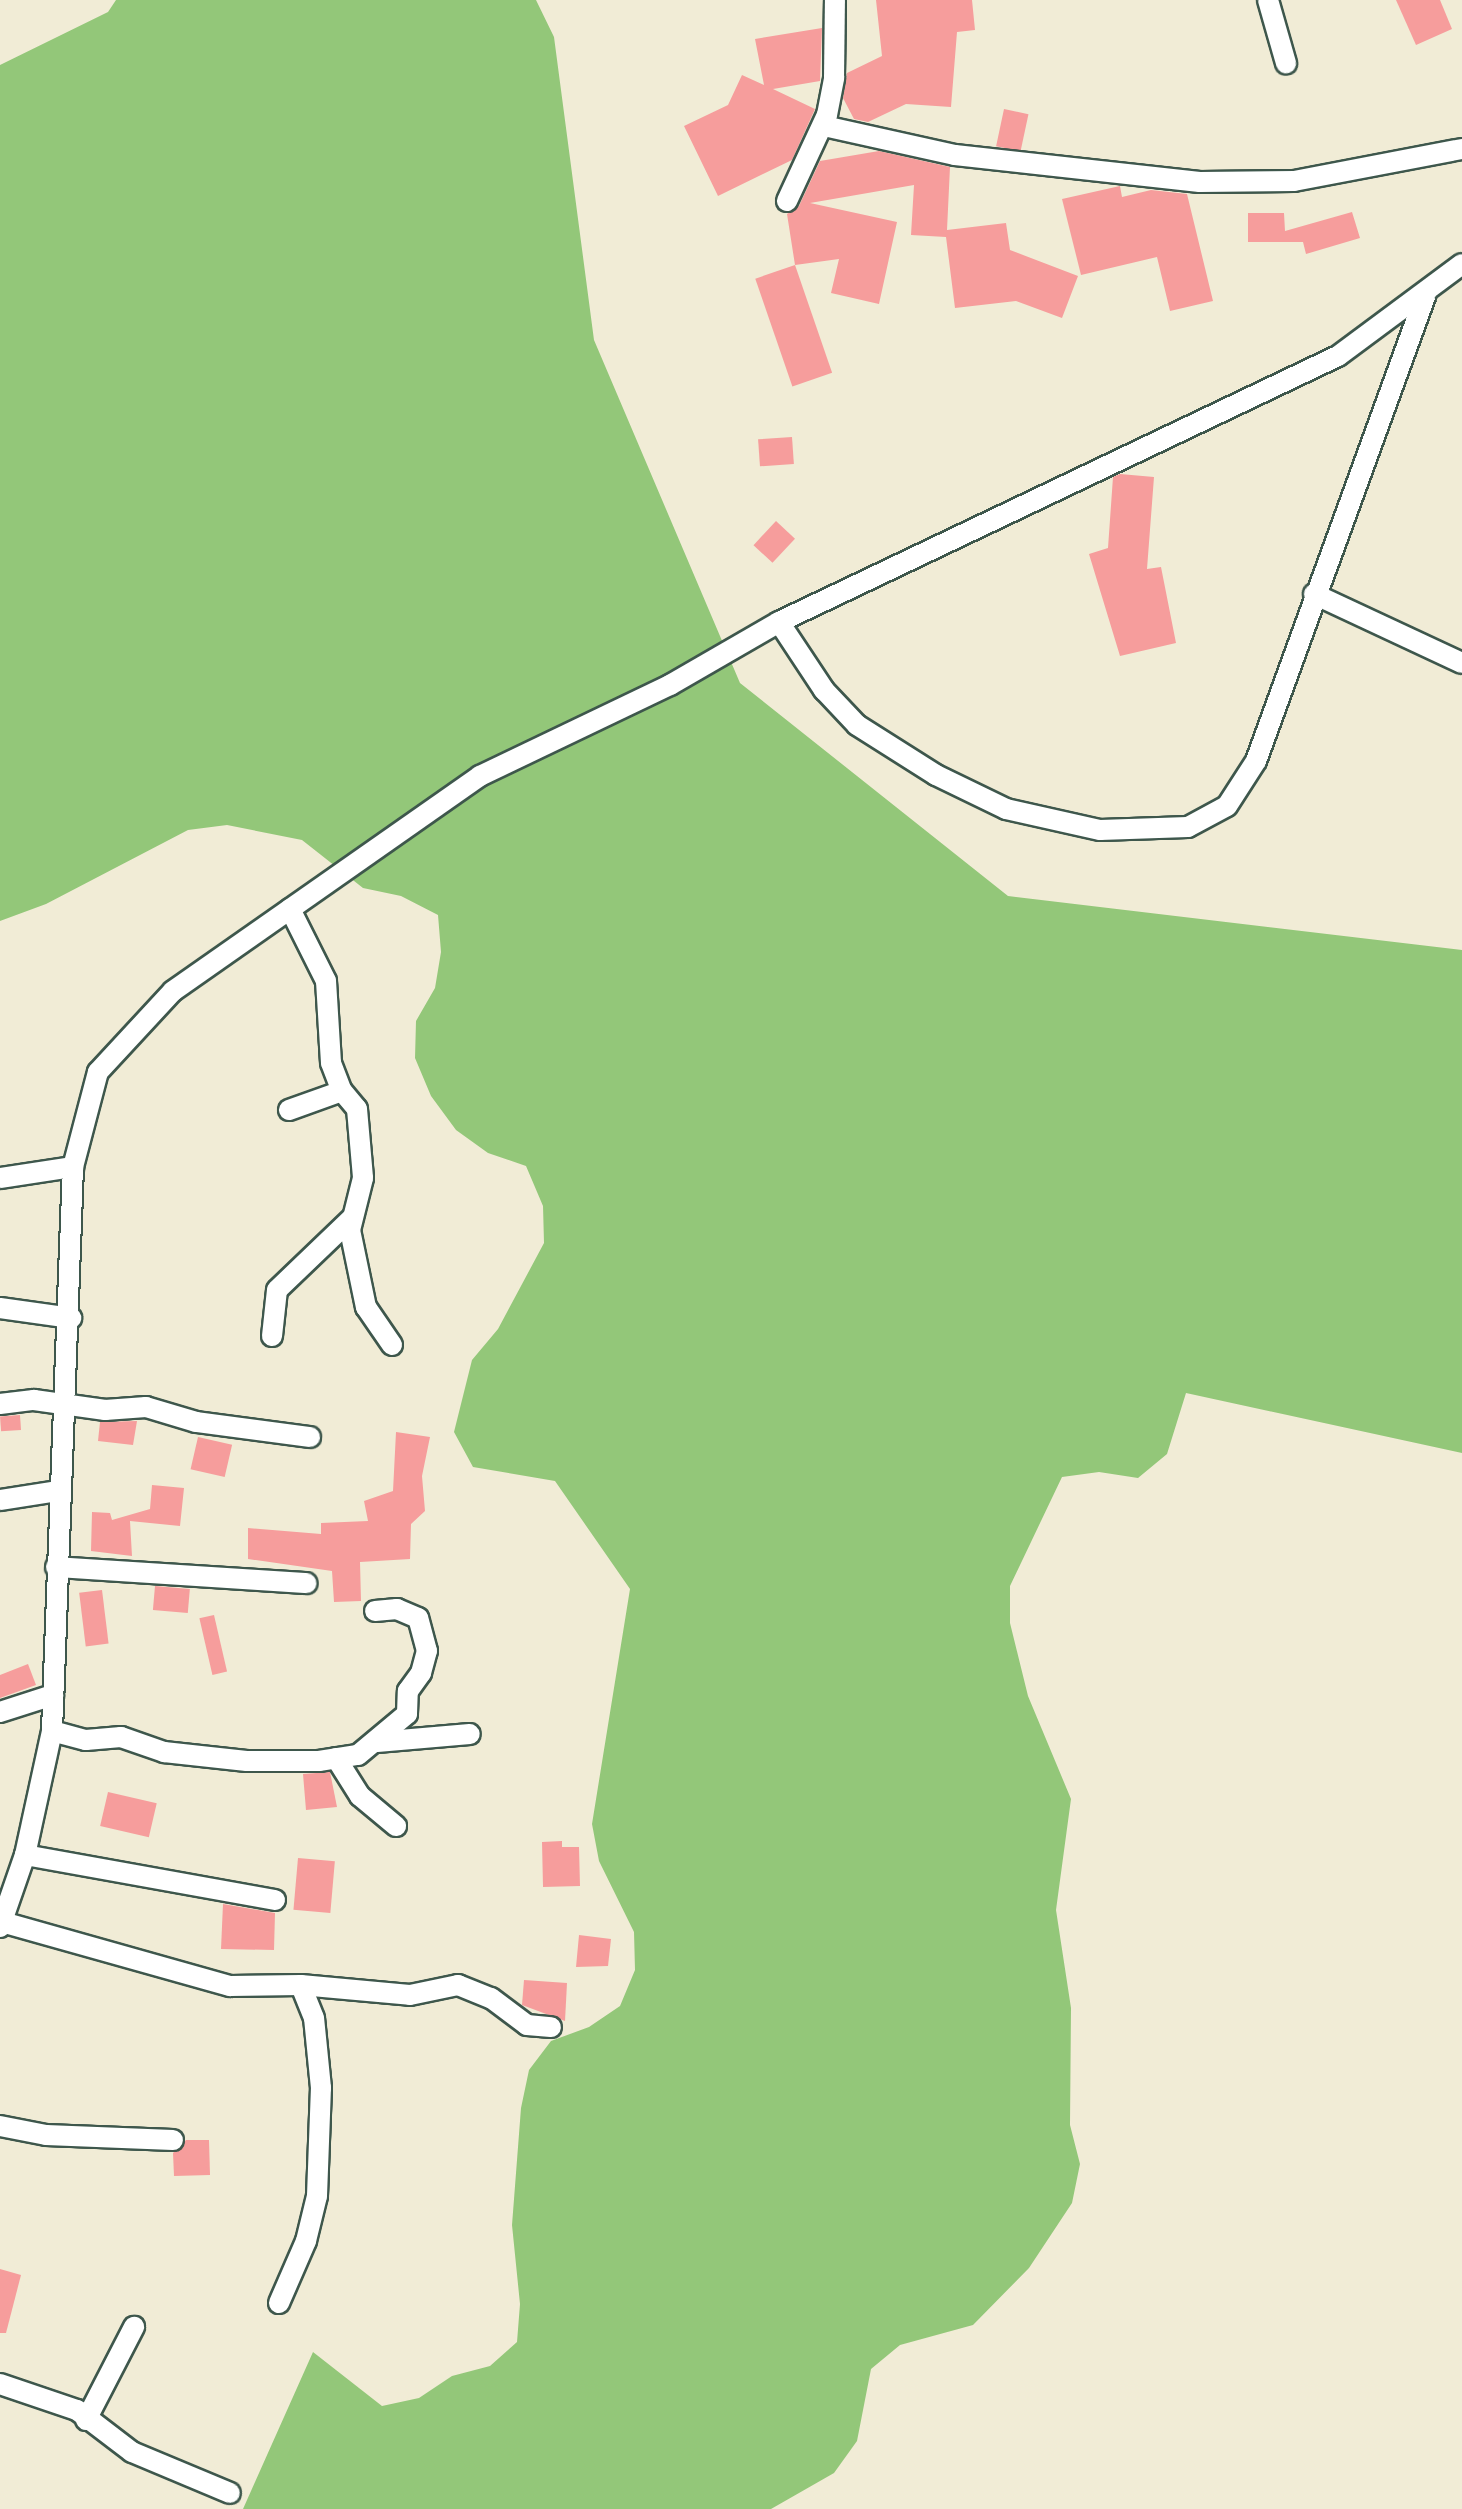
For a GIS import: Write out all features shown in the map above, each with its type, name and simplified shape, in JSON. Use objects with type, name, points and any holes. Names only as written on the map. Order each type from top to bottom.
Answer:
[{"type":"street","points":[[787,201],[824,126],[834,78],[835,0]]},
{"type":"street","points":[[1268,0],[1286,63]]},
{"type":"street","points":[[824,126],[955,155],[1200,182],[1294,181],[1462,149]]},
{"type":"street","points":[[551,2027],[527,2025],[491,1998],[458,1985],[410,1995],[301,1985],[230,1986],[1,1924],[25,1855],[52,1731],[58,1491],[71,1318],[73,1167],[98,1072],[173,991],[480,776],[670,685],[779,622],[1338,356],[1425,296],[1462,264]]},
{"type":"street","points":[[779,622],[824,690],[857,725],[936,775],[1006,809],[1100,830],[1188,827],[1227,806],[1256,761],[1314,594],[1425,296]]},
{"type":"street","points":[[1314,594],[1462,663]]},
{"type":"street","points":[[290,909],[326,981],[331,1063],[342,1091],[357,1109],[363,1178],[351,1219],[366,1307],[392,1345]]},
{"type":"street","points":[[289,1110],[342,1091]]},
{"type":"street","points":[[0,1178],[73,1167]]},
{"type":"street","points":[[272,1336],[277,1290],[351,1219]]},
{"type":"street","points":[[0,1308],[71,1318]]},
{"type":"street","points":[[0,1404],[64,1402],[105,1410],[146,1407],[211,1425],[310,1437]]},
{"type":"street","points":[[0,1500],[58,1491]]},
{"type":"street","points":[[56,1567],[306,1583]]},
{"type":"street","points":[[52,1731],[86,1740],[121,1737],[164,1752],[247,1761],[358,1755],[407,1714],[408,1691],[421,1673],[427,1651],[418,1618],[397,1609],[375,1611]]},
{"type":"street","points":[[0,1712],[53,1695]]},
{"type":"street","points":[[377,1742],[470,1734]]},
{"type":"street","points":[[336,1758],[360,1796],[396,1826]]},
{"type":"street","points":[[25,1855],[275,1900]]},
{"type":"street","points":[[279,2303],[306,2241],[317,2196],[321,2088],[314,2018],[301,1985]]},
{"type":"street","points":[[0,2126],[46,2135],[173,2140]]},
{"type":"street","points":[[86,2420],[134,2327]]},
{"type":"street","points":[[0,2384],[77,2410],[86,2420],[132,2452],[230,2493]]},
{"type":"green space","points":[[116,0],[536,0],[554,37],[594,340],[740,683],[1008,896],[1462,950],[1462,1453],[1186,1393],[1167,1454],[1138,1478],[1099,1472],[1062,1477],[1010,1586],[1010,1623],[1028,1696],[1071,1799],[1056,1910],[1071,2008],[1070,2125],[1080,2164],[1072,2203],[1029,2268],[973,2325],[900,2345],[871,2369],[857,2441],[834,2473],[771,2509],[243,2509],[313,2352],[382,2406],[419,2398],[452,2376],[490,2366],[517,2342],[520,2304],[512,2225],[521,2108],[529,2070],[551,2041],[589,2027],[620,2006],[635,1970],[634,1932],[599,1861],[592,1824],[630,1589],[555,1481],[473,1467],[454,1432],[472,1360],[498,1329],[544,1243],[543,1206],[526,1166],[488,1153],[456,1130],[431,1096],[415,1058],[416,1021],[435,988],[441,952],[438,915],[401,896],[363,888],[302,840],[227,825],[188,830],[46,904],[0,921],[0,65],[108,12]]},
{"type":"building","points":[[876,0],[972,0],[975,30],[957,32],[951,107],[906,104],[868,122],[854,119],[843,98],[847,73],[882,56]]},
{"type":"building","points":[[1396,0],[1440,0],[1452,29],[1416,45]]},
{"type":"building","points":[[822,28],[820,81],[773,89],[815,109],[792,160],[718,196],[684,126],[728,105],[742,75],[764,85],[755,39]]},
{"type":"building","points":[[1004,109],[1028,114],[1021,151],[996,146]]},
{"type":"building","points":[[879,151],[950,167],[947,230],[1006,223],[1010,250],[1078,276],[1062,318],[1016,301],[955,308],[946,237],[911,235],[914,185],[810,203],[897,222],[879,304],[831,293],[839,259],[795,265],[787,214],[799,206],[820,161]]},
{"type":"building","points":[[1120,186],[1122,197],[1151,190],[1187,194],[1213,301],[1170,311],[1157,257],[1081,275],[1062,199]]},
{"type":"building","points":[[1352,212],[1360,238],[1306,254],[1303,242],[1248,242],[1248,213],[1284,213],[1285,231]]},
{"type":"building","points":[[795,265],[832,373],[792,386],[755,279]]},
{"type":"building","points":[[792,437],[794,464],[760,466],[758,439]]},
{"type":"building","points":[[1120,474],[1154,477],[1147,569],[1161,567],[1176,643],[1120,656],[1089,554],[1108,548],[1113,477]]},
{"type":"building","points":[[776,521],[795,539],[773,563],[753,545]]},
{"type":"building","points":[[20,1415],[21,1430],[1,1431],[0,1416]]},
{"type":"building","points":[[137,1421],[133,1445],[98,1441],[100,1422]]},
{"type":"building","points":[[396,1432],[430,1437],[422,1476],[425,1511],[411,1524],[410,1559],[360,1562],[361,1601],[334,1602],[332,1571],[248,1559],[248,1528],[321,1534],[321,1523],[368,1521],[364,1501],[393,1491]]},
{"type":"building","points":[[198,1437],[232,1445],[225,1477],[191,1469]]},
{"type":"building","points":[[152,1485],[184,1488],[180,1526],[130,1521],[132,1556],[91,1551],[92,1512],[110,1513],[112,1520],[150,1509]]},
{"type":"building","points":[[155,1586],[190,1589],[188,1613],[153,1610]]},
{"type":"building","points":[[102,1590],[109,1644],[86,1646],[79,1593]]},
{"type":"building","points":[[214,1615],[227,1672],[212,1675],[199,1618]]},
{"type":"building","points":[[28,1664],[36,1685],[0,1698],[0,1675]]},
{"type":"building","points":[[330,1772],[337,1807],[306,1810],[303,1774]]},
{"type":"building","points":[[108,1792],[157,1803],[149,1837],[100,1826]]},
{"type":"building","points":[[562,1841],[562,1847],[579,1847],[580,1886],[543,1887],[542,1842]]},
{"type":"building","points":[[298,1858],[335,1861],[330,1913],[293,1910]]},
{"type":"building","points":[[223,1904],[275,1913],[274,1950],[221,1949]]},
{"type":"building","points":[[579,1935],[611,1939],[608,1966],[576,1967]]},
{"type":"building","points":[[524,1980],[567,1983],[565,2021],[522,2005]]},
{"type":"building","points":[[186,2140],[209,2140],[210,2175],[174,2176],[173,2153]]},
{"type":"building","points":[[0,2269],[21,2275],[6,2333],[0,2333]]}]
